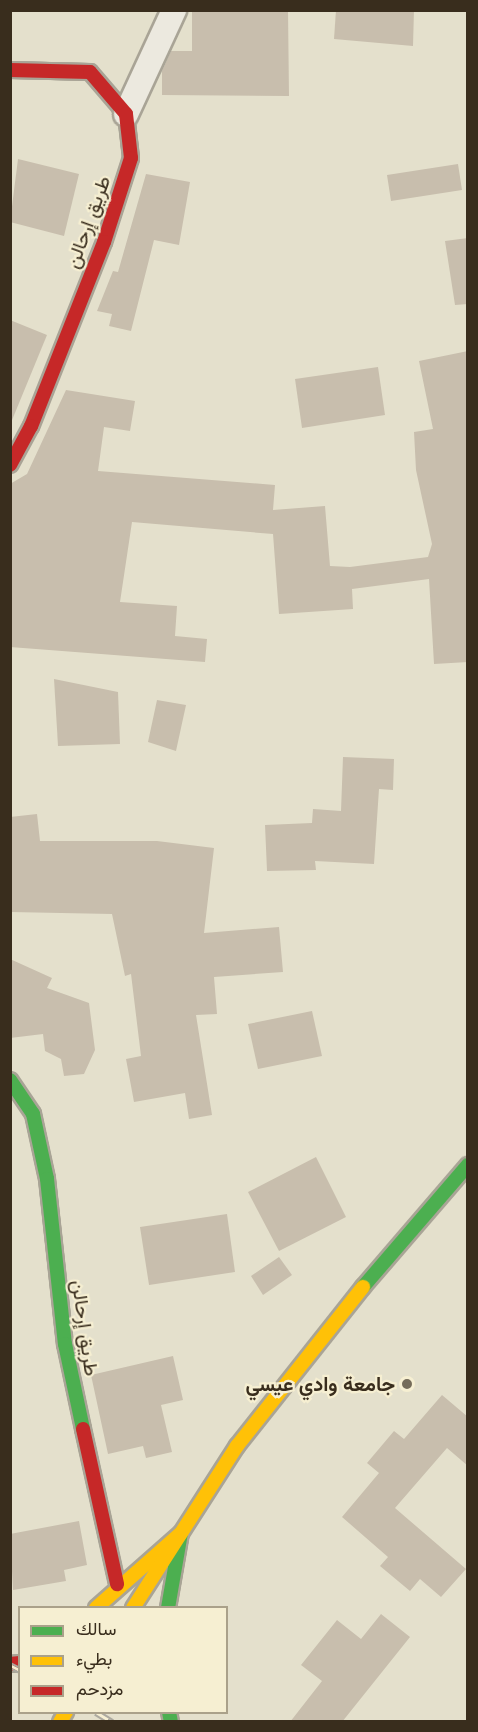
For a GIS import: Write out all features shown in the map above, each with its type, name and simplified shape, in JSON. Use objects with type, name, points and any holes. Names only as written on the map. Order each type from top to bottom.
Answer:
[{"type":"main road","points":[[10,70],[90,72],[126,114]]},
{"type":"main road","name":"طريق إرحالن","points":[[10,465],[31,426],[104,242],[131,158],[126,114]]},
{"type":"main road","name":"طريق إرحالن","points":[[10,1080],[33,1114],[47,1179],[65,1344],[117,1584]]},
{"type":"main road","points":[[135,1606],[237,1446],[397,1244],[468,1165]]},
{"type":"main road","points":[[98,1606],[117,1584],[181,1533]]},
{"type":"main road","points":[[168,1606],[181,1533]]},
{"type":"street","points":[[126,114],[174,10]]},
{"type":"building","points":[[192,10],[288,10],[289,96],[162,95],[162,71],[171,51],[192,51]]},
{"type":"building","points":[[336,10],[414,10],[413,46],[334,39]]},
{"type":"building","points":[[18,159],[79,174],[64,236],[10,222]]},
{"type":"building","points":[[458,164],[462,190],[391,201],[387,175]]},
{"type":"building","points":[[146,174],[190,182],[179,245],[154,240],[131,331],[109,326],[112,314],[97,311],[113,271],[118,272]]},
{"type":"building","points":[[468,238],[468,304],[455,305],[445,241]]},
{"type":"building","points":[[10,320],[47,335],[10,425]]},
{"type":"building","points":[[468,351],[468,662],[434,664],[429,579],[352,589],[353,609],[279,614],[273,534],[132,522],[120,602],[177,606],[175,636],[207,639],[205,662],[10,647],[10,484],[27,474],[66,390],[135,401],[130,431],[104,427],[98,471],[275,485],[273,510],[325,506],[330,566],[350,567],[428,557],[432,544],[416,470],[414,432],[433,429],[419,361]]},
{"type":"building","points":[[378,367],[385,415],[302,428],[295,379]]},
{"type":"building","points":[[54,679],[118,692],[120,744],[58,746]]},
{"type":"building","points":[[157,700],[186,705],[176,751],[148,742]]},
{"type":"building","points":[[343,757],[394,759],[393,790],[379,789],[374,864],[315,861],[316,870],[267,871],[265,825],[312,823],[313,809],[341,811]]},
{"type":"building","points":[[37,814],[40,841],[157,841],[214,848],[204,933],[279,927],[283,972],[214,977],[217,1014],[196,1015],[212,1115],[189,1119],[185,1093],[134,1102],[126,1059],[141,1056],[131,974],[125,976],[112,914],[10,912],[10,817]]},
{"type":"building","points":[[10,959],[52,978],[47,988],[89,1003],[95,1050],[84,1074],[64,1076],[61,1059],[45,1051],[43,1034],[10,1038]]},
{"type":"building","points":[[312,1011],[322,1056],[258,1069],[248,1024]]},
{"type":"building","points":[[316,1157],[346,1217],[279,1251],[248,1192]]},
{"type":"building","points":[[227,1214],[235,1272],[149,1285],[140,1227]]},
{"type":"building","points":[[279,1257],[292,1275],[263,1295],[251,1276]]},
{"type":"building","points":[[173,1356],[183,1400],[161,1405],[172,1452],[146,1458],[143,1446],[108,1454],[91,1375]]},
{"type":"building","points":[[442,1395],[468,1417],[468,1466],[447,1448],[395,1508],[466,1569],[441,1597],[420,1579],[410,1591],[380,1566],[388,1557],[342,1517],[379,1473],[367,1463],[394,1431],[404,1439]]},
{"type":"building","points":[[79,1521],[87,1565],[64,1570],[66,1581],[13,1590],[10,1534]]},
{"type":"building","points":[[381,1614],[410,1637],[342,1722],[290,1722],[322,1681],[301,1665],[337,1620],[361,1639]]},
{"type":"railway","points":[[10,1665],[18,1669]]},
{"type":"railway","points":[[99,1714],[112,1722]]},
{"type":"traffic: fast","points":[[10,1080],[33,1114],[47,1179],[65,1344],[83,1429]]},
{"type":"traffic: fast","points":[[363,1287],[468,1165]]},
{"type":"traffic: fast","points":[[168,1606],[181,1533]]},
{"type":"traffic: fast","points":[[169,1714],[171,1722]]},
{"type":"traffic: slow","points":[[134,1606],[237,1446],[363,1287]]},
{"type":"traffic: slow","points":[[98,1606],[181,1533]]},
{"type":"traffic: slow","points":[[60,1722],[65,1714]]},
{"type":"traffic: jam","points":[[10,70],[90,72],[126,114],[131,158],[104,242],[31,426],[10,465]]},
{"type":"traffic: jam","points":[[83,1429],[117,1584]]},
{"type":"traffic: jam","points":[[10,1664],[18,1663]]},
{"type":"place","name":"جامعة وادي عيسي","points":[[407,1384]]}]
